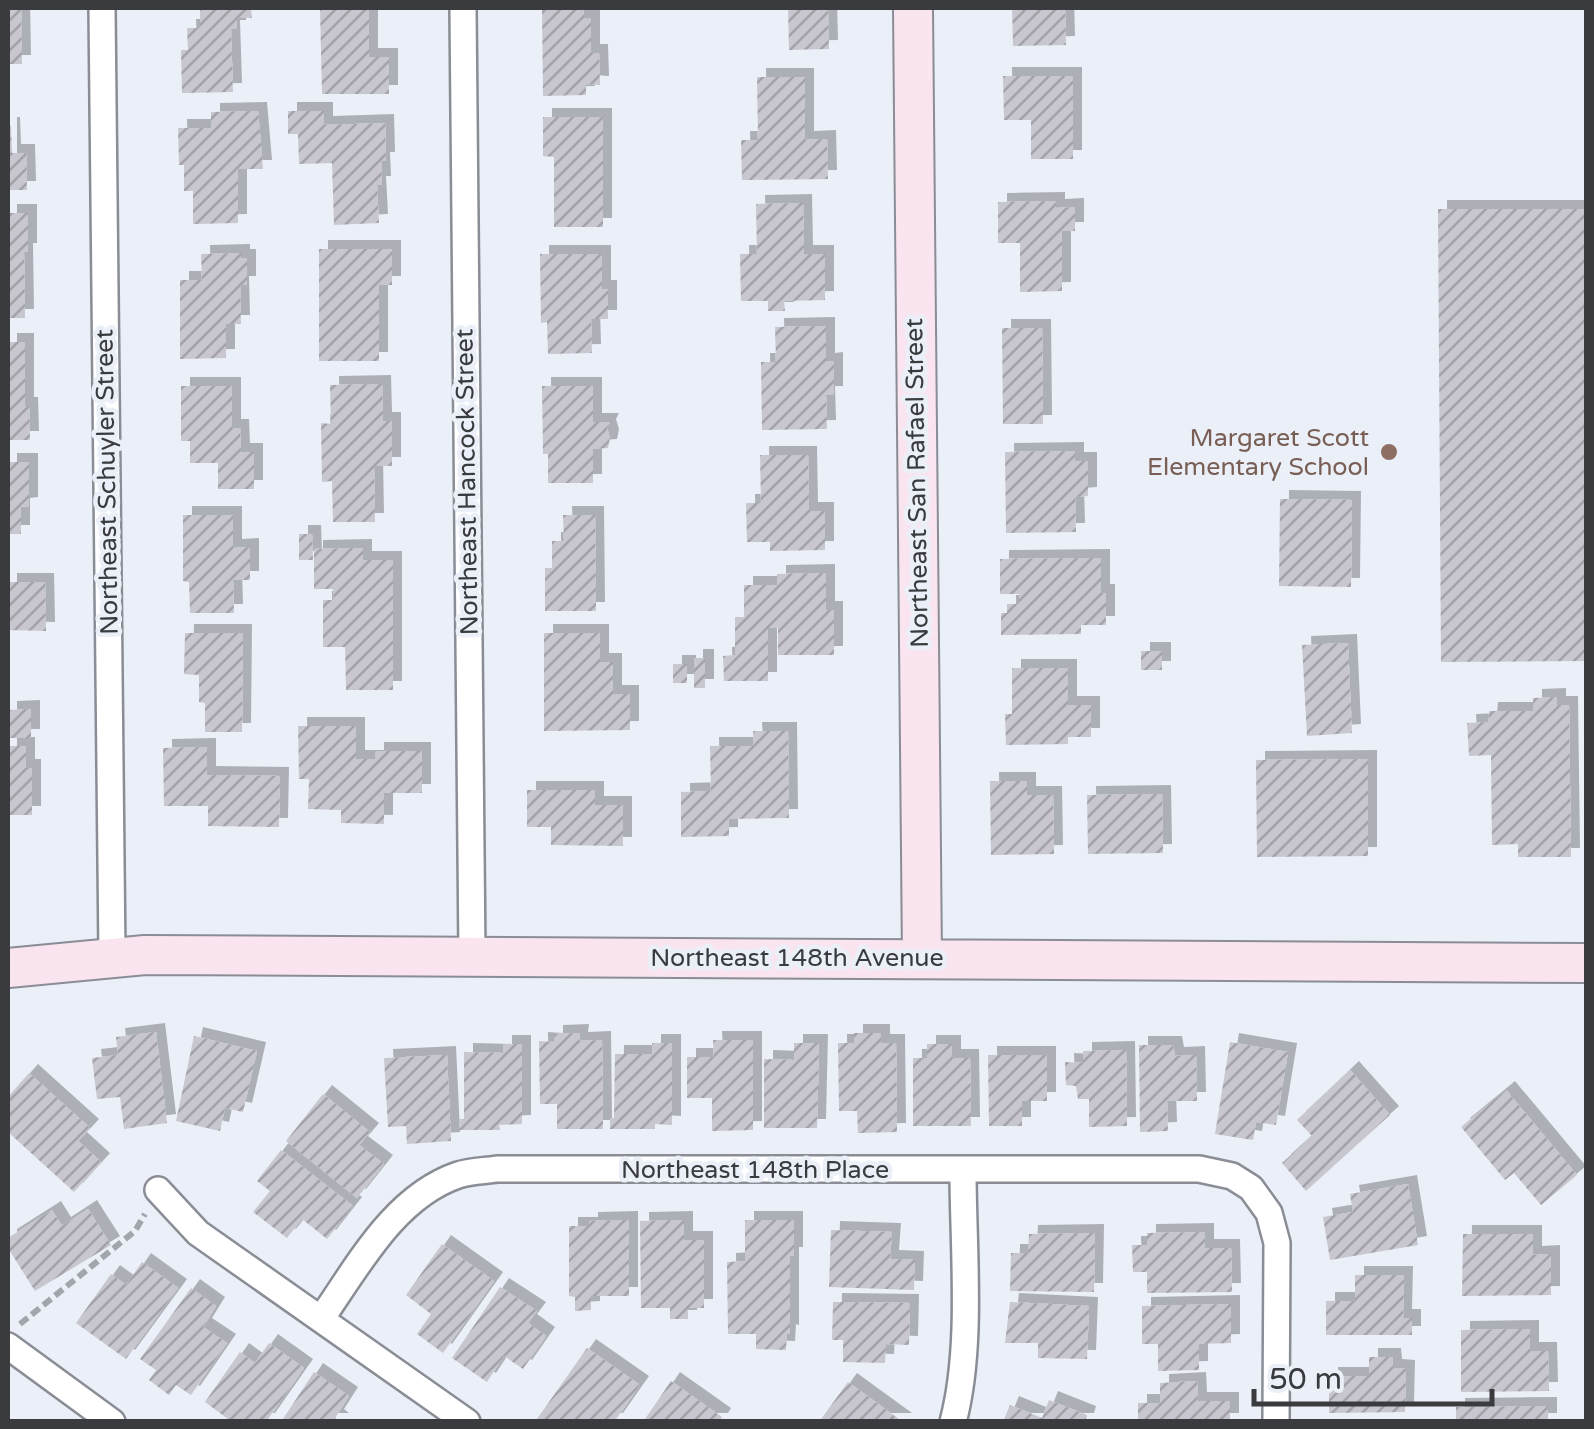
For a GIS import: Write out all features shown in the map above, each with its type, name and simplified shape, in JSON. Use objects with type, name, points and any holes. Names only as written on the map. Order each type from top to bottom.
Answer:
[{"type":"main road","name":"Northeast San Rafael Street","points":[[913,8],[922,958]]},
{"type":"main road","name":"Northeast 148th Avenue","points":[[8,968],[112,956],[1586,963]]},
{"type":"street","name":"Northeast Schuyler Street","points":[[102,8],[112,956]]},
{"type":"street","name":"Northeast Hancock Street","points":[[463,8],[472,956]]},
{"type":"street","name":"Northeast 148th Place","points":[[321,1319],[396,1216],[427,1189],[460,1174],[496,1169],[1199,1170],[1232,1176],[1252,1188],[1269,1213],[1277,1243],[1276,1422]]},
{"type":"street","points":[[953,1422],[963,1359],[963,1171]]},
{"type":"street","points":[[158,1190],[198,1233],[467,1422]]},
{"type":"street","points":[[12,1336],[112,1422]]},
{"type":"path","points":[[12,1336],[135,1232],[158,1190]]},
{"type":"building","points":[[8,8],[21,8],[22,64],[8,64]]},
{"type":"building","points":[[200,8],[251,8],[252,18],[237,18],[237,29],[231,29],[233,92],[182,93],[181,50],[188,50],[187,28],[200,28]]},
{"type":"building","points":[[320,8],[369,8],[369,57],[389,57],[389,94],[322,94]]},
{"type":"building","points":[[542,8],[584,8],[584,18],[591,18],[591,53],[599,53],[600,85],[586,84],[586,95],[543,96]]},
{"type":"building","points":[[788,8],[828,8],[829,49],[789,50]]},
{"type":"building","points":[[1012,8],[1065,8],[1066,45],[1013,46]]},
{"type":"building","points":[[1003,76],[1073,76],[1073,159],[1031,159],[1031,120],[1004,120]]},
{"type":"building","points":[[757,77],[805,77],[805,140],[827,139],[828,179],[742,180],[741,140],[758,140]]},
{"type":"building","points":[[258,111],[263,169],[238,169],[238,223],[193,224],[193,191],[184,191],[178,128],[211,128],[211,112]]},
{"type":"building","points":[[288,111],[324,111],[324,125],[385,123],[386,161],[381,161],[382,185],[377,185],[379,223],[334,225],[332,163],[299,164],[298,134],[288,134]]},
{"type":"building","points":[[543,117],[603,117],[603,227],[554,227],[554,157],[543,156]]},
{"type":"building","points":[[8,126],[12,153],[26,153],[27,190],[8,190]]},
{"type":"building","points":[[1056,201],[1056,208],[1075,207],[1075,231],[1062,231],[1062,291],[1020,292],[1020,243],[998,243],[998,202]]},
{"type":"building","points":[[803,203],[804,254],[825,254],[825,300],[784,301],[785,311],[768,311],[768,301],[741,301],[740,254],[757,254],[756,204]]},
{"type":"building","points":[[1438,209],[1586,209],[1586,661],[1441,662]]},
{"type":"building","points":[[8,213],[28,213],[25,318],[8,318]]},
{"type":"building","points":[[319,249],[392,249],[392,285],[379,285],[379,361],[319,361]]},
{"type":"building","points":[[241,253],[241,258],[247,258],[247,285],[240,285],[241,324],[226,324],[226,358],[180,359],[180,280],[202,280],[201,254]]},
{"type":"building","points":[[540,254],[602,254],[602,289],[608,289],[608,319],[591,319],[592,353],[548,354],[547,322],[541,323]]},
{"type":"building","points":[[826,326],[826,362],[834,361],[834,395],[826,395],[827,429],[762,430],[761,362],[776,362],[775,327]]},
{"type":"building","points":[[1002,328],[1042,328],[1043,424],[1003,424]]},
{"type":"building","points":[[8,342],[25,342],[25,406],[29,406],[30,440],[8,440]]},
{"type":"building","points":[[382,384],[383,421],[392,421],[392,466],[374,466],[375,522],[333,522],[332,481],[322,482],[321,423],[331,424],[330,385]]},
{"type":"building","points":[[181,386],[232,386],[232,428],[240,428],[241,452],[254,452],[254,489],[218,489],[218,463],[190,463],[190,441],[181,441]]},
{"type":"building","points":[[542,386],[593,386],[593,422],[610,422],[610,438],[608,448],[593,449],[593,483],[548,483],[548,454],[543,454]]},
{"type":"building","points":[[1075,451],[1075,461],[1088,461],[1088,496],[1075,497],[1076,532],[1006,533],[1005,452]]},
{"type":"building","points":[[760,455],[808,455],[809,511],[825,511],[825,550],[770,551],[770,542],[747,542],[746,503],[761,503]]},
{"type":"building","points":[[8,462],[29,462],[29,506],[21,507],[21,534],[8,534]]},
{"type":"building","points":[[1280,499],[1352,500],[1351,587],[1279,586]]},
{"type":"building","points":[[183,515],[233,515],[233,548],[250,547],[250,580],[233,580],[234,613],[190,613],[189,582],[183,581]]},
{"type":"building","points":[[563,515],[595,515],[596,611],[545,611],[545,568],[552,568],[552,541],[564,541]]},
{"type":"building","points":[[299,534],[312,534],[313,560],[299,560]]},
{"type":"building","points":[[363,548],[363,560],[393,560],[393,690],[346,690],[345,647],[323,647],[323,600],[334,600],[333,589],[314,589],[314,549]]},
{"type":"building","points":[[1101,558],[1106,625],[1081,625],[1081,634],[1001,635],[1001,613],[1007,613],[1007,604],[1019,604],[1019,594],[1000,594],[1000,559]]},
{"type":"building","points":[[826,573],[826,610],[834,610],[834,655],[778,655],[778,628],[768,628],[768,681],[724,681],[723,656],[735,655],[735,617],[744,617],[744,585],[777,585],[777,574]]},
{"type":"building","points":[[8,582],[45,582],[46,631],[8,630]]},
{"type":"building","points":[[185,633],[243,633],[242,732],[205,732],[205,703],[199,702],[199,675],[184,674]]},
{"type":"building","points":[[544,633],[600,633],[600,662],[613,662],[613,694],[630,694],[630,730],[544,731]]},
{"type":"building","points":[[1348,643],[1352,733],[1307,736],[1302,645]]},
{"type":"building","points":[[1141,651],[1162,651],[1162,670],[1141,670]]},
{"type":"building","points":[[694,658],[705,658],[705,688],[694,688]]},
{"type":"building","points":[[673,664],[687,664],[687,683],[673,683]]},
{"type":"building","points":[[1012,668],[1068,668],[1068,705],[1091,705],[1091,737],[1068,737],[1068,744],[1006,745],[1005,714],[1012,714]]},
{"type":"building","points":[[1557,697],[1557,705],[1569,705],[1571,857],[1518,857],[1518,844],[1492,845],[1491,755],[1469,756],[1467,723],[1488,722],[1489,711],[1533,711],[1533,698]]},
{"type":"building","points":[[31,709],[31,738],[8,738],[8,710]]},
{"type":"building","points":[[298,726],[356,726],[356,759],[375,759],[375,751],[422,751],[422,793],[384,793],[384,824],[341,823],[341,810],[308,809],[309,779],[299,779]]},
{"type":"building","points":[[753,731],[788,731],[789,818],[729,819],[729,836],[681,837],[681,792],[711,791],[710,746],[754,746]]},
{"type":"building","points":[[8,746],[26,746],[26,768],[32,768],[32,815],[8,815]]},
{"type":"building","points":[[207,747],[207,775],[280,776],[279,827],[208,826],[208,806],[164,806],[163,748]]},
{"type":"building","points":[[1368,759],[1368,856],[1257,857],[1256,760]]},
{"type":"building","points":[[990,781],[1027,781],[1027,795],[1053,795],[1054,854],[991,855]]},
{"type":"building","points":[[527,790],[595,790],[595,805],[623,805],[623,846],[551,845],[551,827],[527,827]]},
{"type":"building","points":[[1162,794],[1163,853],[1088,854],[1087,795]]},
{"type":"building","points":[[156,1032],[167,1123],[124,1129],[120,1097],[97,1099],[92,1058],[118,1055],[116,1037]]},
{"type":"building","points":[[580,1033],[579,1041],[602,1040],[603,1129],[557,1129],[557,1104],[540,1104],[539,1041],[554,1042],[554,1034]]},
{"type":"building","points":[[854,1033],[881,1033],[881,1043],[896,1043],[897,1132],[858,1133],[857,1111],[839,1111],[838,1043],[854,1043]]},
{"type":"building","points":[[194,1036],[257,1051],[243,1112],[225,1108],[220,1131],[176,1121]]},
{"type":"building","points":[[713,1040],[753,1040],[753,1130],[712,1131],[712,1098],[687,1098],[687,1057],[714,1057]]},
{"type":"building","points":[[1230,1042],[1288,1052],[1276,1125],[1256,1122],[1253,1140],[1215,1134]]},
{"type":"building","points":[[652,1043],[672,1043],[672,1125],[610,1129],[610,1118],[614,1118],[615,1054],[652,1054]]},
{"type":"building","points":[[794,1043],[819,1043],[817,1128],[764,1128],[764,1059],[794,1060]]},
{"type":"building","points":[[503,1044],[522,1044],[522,1124],[499,1125],[500,1130],[459,1130],[459,1119],[464,1119],[464,1052],[503,1053]]},
{"type":"building","points":[[927,1044],[952,1044],[952,1058],[970,1058],[971,1126],[913,1126],[913,1058],[927,1058]]},
{"type":"building","points":[[1139,1045],[1173,1045],[1175,1056],[1196,1055],[1197,1101],[1167,1101],[1168,1131],[1140,1132]]},
{"type":"building","points":[[1126,1050],[1127,1126],[1089,1127],[1089,1099],[1078,1099],[1076,1086],[1066,1085],[1065,1062],[1083,1063],[1083,1051]]},
{"type":"building","points":[[447,1055],[451,1141],[407,1144],[406,1126],[388,1127],[384,1058]]},
{"type":"building","points":[[988,1055],[1047,1055],[1047,1101],[1022,1101],[1022,1126],[989,1126]]},
{"type":"building","points":[[1350,1070],[1390,1115],[1306,1191],[1282,1163],[1312,1136],[1297,1120]]},
{"type":"building","points":[[29,1073],[90,1128],[78,1141],[101,1162],[74,1192],[8,1132],[8,1097]]},
{"type":"building","points":[[1506,1090],[1577,1175],[1541,1205],[1514,1173],[1505,1180],[1461,1127]]},
{"type":"building","points":[[323,1094],[370,1132],[359,1145],[384,1164],[357,1198],[286,1141]]},
{"type":"building","points":[[281,1150],[353,1206],[327,1239],[302,1219],[287,1238],[253,1212],[270,1191],[257,1181]]},
{"type":"building","points":[[1408,1184],[1418,1245],[1330,1260],[1323,1217],[1353,1212],[1350,1194]]},
{"type":"building","points":[[88,1209],[111,1245],[35,1291],[8,1248],[8,1238],[52,1210],[62,1226]]},
{"type":"building","points":[[629,1220],[629,1296],[591,1296],[591,1310],[575,1311],[575,1297],[569,1296],[569,1226]]},
{"type":"building","points":[[684,1220],[684,1240],[704,1240],[704,1308],[688,1308],[688,1319],[670,1319],[670,1308],[641,1308],[640,1221]]},
{"type":"building","points":[[745,1220],[794,1220],[790,1334],[787,1333],[786,1350],[756,1349],[756,1334],[728,1334],[727,1262],[745,1261]]},
{"type":"building","points":[[831,1230],[892,1232],[890,1259],[915,1260],[914,1290],[829,1287]]},
{"type":"building","points":[[1205,1232],[1205,1248],[1231,1248],[1232,1292],[1147,1293],[1147,1272],[1133,1272],[1132,1245],[1147,1245],[1147,1233]]},
{"type":"building","points":[[1095,1233],[1094,1292],[1010,1291],[1011,1253],[1028,1253],[1029,1234]]},
{"type":"building","points":[[1463,1234],[1533,1234],[1533,1255],[1551,1254],[1551,1295],[1462,1296]]},
{"type":"building","points":[[442,1244],[494,1281],[443,1353],[417,1334],[431,1314],[406,1295]]},
{"type":"building","points":[[142,1262],[178,1288],[126,1359],[76,1323],[111,1274],[126,1285]]},
{"type":"building","points":[[1355,1275],[1404,1275],[1403,1318],[1412,1318],[1412,1335],[1326,1335],[1326,1301],[1355,1301]]},
{"type":"building","points":[[500,1287],[537,1311],[528,1323],[546,1336],[523,1369],[504,1356],[487,1382],[452,1358]]},
{"type":"building","points":[[191,1288],[216,1306],[203,1327],[227,1343],[191,1395],[176,1385],[169,1395],[149,1380],[156,1370],[140,1359]]},
{"type":"building","points":[[833,1302],[910,1303],[909,1345],[886,1344],[885,1363],[843,1362],[843,1340],[832,1340]]},
{"type":"building","points":[[1010,1302],[1089,1306],[1087,1359],[1038,1358],[1038,1343],[1005,1343]]},
{"type":"building","points":[[1231,1304],[1231,1343],[1199,1344],[1199,1370],[1158,1371],[1158,1344],[1142,1344],[1142,1306]]},
{"type":"building","points":[[1530,1329],[1530,1351],[1548,1351],[1549,1391],[1461,1392],[1461,1330]]},
{"type":"building","points":[[269,1343],[304,1368],[266,1422],[232,1422],[205,1402],[240,1352],[255,1363]]},
{"type":"building","points":[[587,1348],[640,1385],[614,1422],[541,1422],[537,1419]]},
{"type":"building","points":[[1369,1357],[1392,1357],[1393,1368],[1406,1369],[1405,1412],[1329,1413],[1329,1376],[1369,1376]]},
{"type":"building","points":[[314,1372],[349,1396],[335,1418],[340,1422],[281,1422]]},
{"type":"building","points":[[671,1381],[722,1417],[719,1422],[643,1422]]},
{"type":"building","points":[[1197,1381],[1198,1401],[1230,1401],[1230,1422],[1138,1422],[1138,1403],[1160,1403],[1160,1383]]},
{"type":"building","points":[[848,1382],[903,1422],[819,1422]]},
{"type":"building","points":[[1049,1400],[1087,1415],[1085,1422],[1003,1422],[1010,1405],[1042,1418]]},
{"type":"building","points":[[1548,1406],[1548,1422],[1456,1422],[1456,1407]]},
{"type":"place","name":"Margaret Scott Elementary School","points":[[1389,452]]}]
